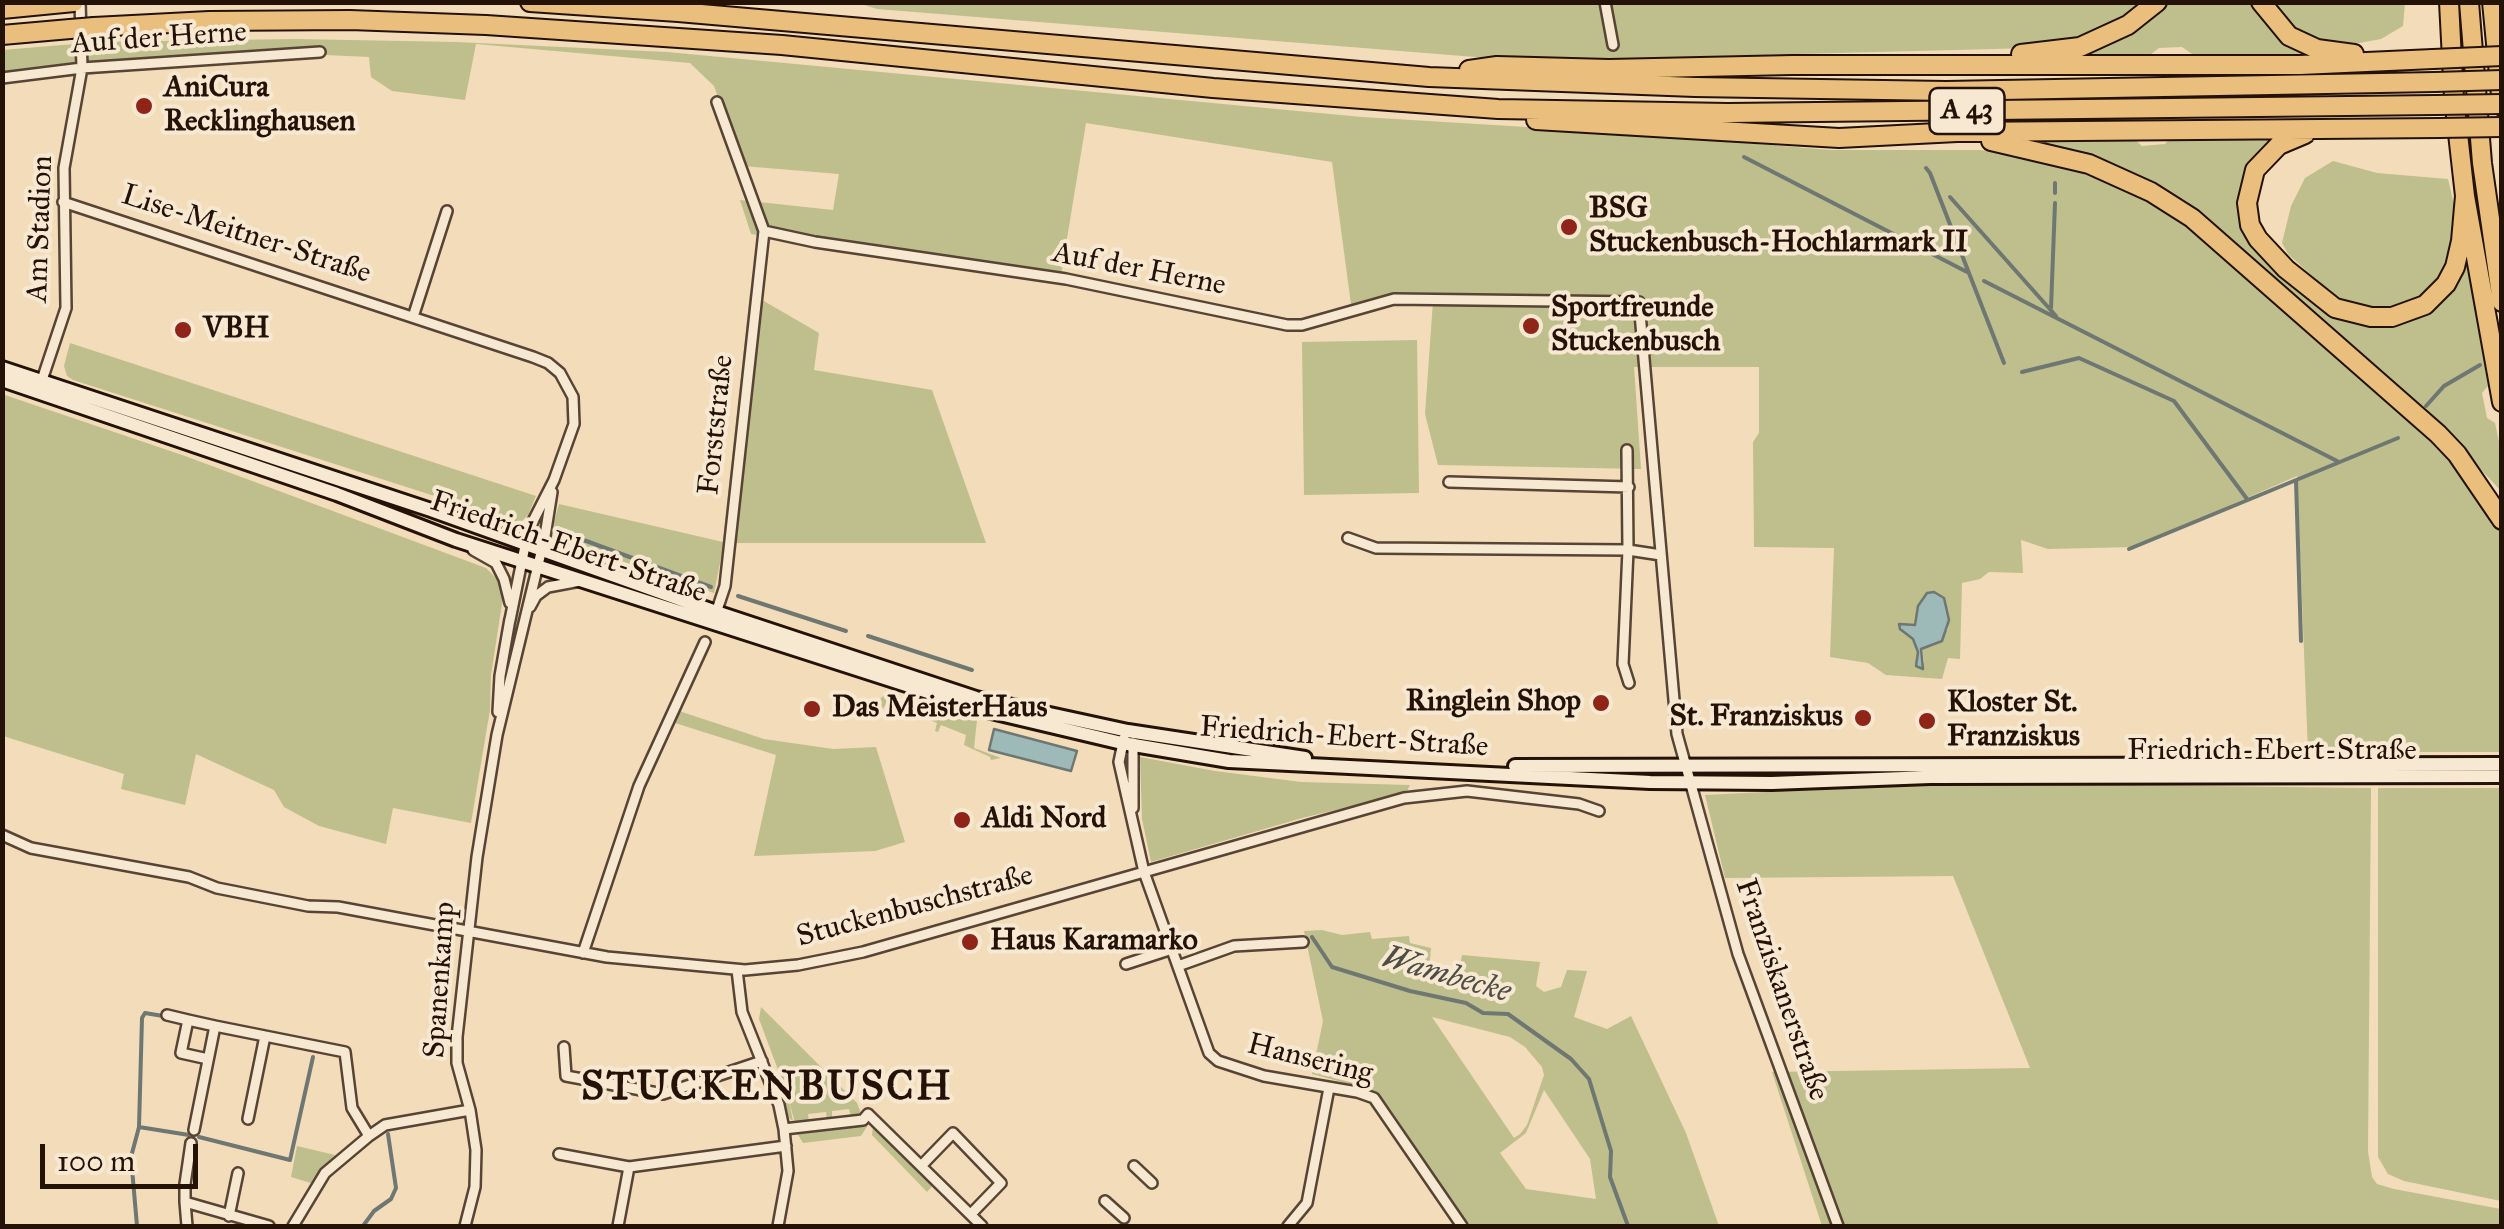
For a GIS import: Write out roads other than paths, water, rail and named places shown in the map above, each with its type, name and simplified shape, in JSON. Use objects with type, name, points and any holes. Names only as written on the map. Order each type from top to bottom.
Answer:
[{"type":"highway","name":"A 43","points":[[530,2],[1429,76],[1695,88],[1946,90],[2502,80]]},
{"type":"highway","points":[[1940,64],[1965,56],[2080,47],[2128,25],[2157,2]]},
{"type":"highway","points":[[2261,2],[2289,36],[2317,49],[2399,60]]},
{"type":"highway","points":[[2468,2],[2482,162],[2502,302]]},
{"type":"highway","points":[[2492,2],[2502,105]]},
{"type":"highway","points":[[2,9],[74,3]]},
{"type":"highway","points":[[2449,3],[2465,196],[2502,402]]},
{"type":"highway","name":"A 43","points":[[2,35],[209,21],[350,20],[486,25],[782,45],[1213,88],[1498,108],[1748,113],[2502,105]]},
{"type":"highway","points":[[1429,76],[1497,66],[1609,70],[1940,64],[2300,64],[2502,56]]},
{"type":"highway","points":[[1498,108],[1526,119],[1838,138],[1957,132],[2502,126]]},
{"type":"highway","points":[[2323,130],[2300,135],[2263,158],[2251,181],[2246,203],[2250,225],[2258,239],[2304,286],[2335,308],[2371,317],[2392,317],[2425,305],[2446,284],[2454,267],[2462,241],[2465,196]]},
{"type":"highway","points":[[1906,136],[2001,142],[2059,155],[2121,177],[2173,205],[2242,260],[2438,434],[2457,454],[2502,520]]},
{"type":"main road","name":"Friedrich-Ebert-Straße","points":[[2,368],[40,387],[522,562],[1128,740],[1252,763],[1466,771],[1595,781],[1772,783],[1930,777],[2502,776]]},
{"type":"main road","name":"Friedrich-Ebert-Straße","points":[[2,380],[40,387],[525,542],[714,618]]},
{"type":"main road","name":"Friedrich-Ebert-Straße","points":[[1128,740],[1300,758],[1482,766],[2502,764]]},
{"type":"street","points":[[1605,2],[1613,44]]},
{"type":"street","name":"Am Stadion","points":[[40,387],[66,308],[64,168],[82,68],[74,3]]},
{"type":"street","name":"Auf der Herne","points":[[2,78],[82,68],[320,52]]},
{"type":"street","points":[[717,102],[764,231]]},
{"type":"street","name":"Lise-Meitner-Straße","points":[[63,202],[548,363],[568,382],[574,424],[554,480],[525,542]]},
{"type":"street","points":[[413,317],[448,211]]},
{"type":"street","name":"Auf der Herne","points":[[764,231],[1066,279],[1287,325],[1302,326],[1394,299],[1639,302]]},
{"type":"street","name":"Forststraße","points":[[714,618],[725,586],[764,231]]},
{"type":"street","name":"Franziskanerstraße","points":[[1639,302],[1677,734],[1738,954],[1838,1226]]},
{"type":"street","points":[[1627,450],[1623,664],[1629,683]]},
{"type":"street","name":"Lise-Meitner-Straße","points":[[537,566],[554,480]]},
{"type":"street","points":[[1449,482],[1628,487]]},
{"type":"street","points":[[1348,538],[1376,548],[1628,550],[1661,555]]},
{"type":"street","name":"Spanenkamp","points":[[456,540],[496,564],[510,598],[510,620]]},
{"type":"street","name":"Spanenkamp","points":[[497,735],[500,676],[525,542]]},
{"type":"street","name":"Spanenkamp","points":[[466,1226],[477,1169],[457,1050],[468,930],[497,735],[537,566]]},
{"type":"street","points":[[524,618],[536,596],[548,587],[585,580]]},
{"type":"street","points":[[583,952],[638,786],[705,642]]},
{"type":"street","name":"Hansering","points":[[1128,740],[1134,821],[1144,872],[1203,1040],[1218,1061],[1264,1076],[1366,1094],[1380,1103],[1462,1226]]},
{"type":"street","name":"Stuckenbuschstraße","points":[[2,835],[31,848],[190,877],[217,888],[308,906],[338,906],[583,952],[737,970],[798,965],[863,952],[1404,798],[1466,791],[1567,802],[1598,812]]},
{"type":"street","points":[[1178,966],[1234,946],[1303,942]]},
{"type":"street","points":[[1126,964],[1172,948]]},
{"type":"street","points":[[737,970],[738,997],[784,1129],[788,1171],[778,1226]]},
{"type":"street","points":[[166,1016],[345,1052],[352,1108],[369,1136]]},
{"type":"street","points":[[188,1020],[181,1053],[208,1059]]},
{"type":"street","points":[[194,1130],[215,1026]]},
{"type":"street","points":[[248,1119],[265,1036]]},
{"type":"street","points":[[564,1048],[566,1076],[663,1094],[762,1060]]},
{"type":"street","points":[[1288,1226],[1307,1202],[1329,1088]]},
{"type":"street","points":[[293,1226],[325,1174],[385,1125],[470,1110]]},
{"type":"street","points":[[784,1129],[864,1120],[868,1114],[982,1226]]},
{"type":"street","points":[[922,1165],[953,1133],[1000,1183],[971,1214]]},
{"type":"street","points":[[187,1226],[184,1184],[192,1142]]},
{"type":"street","points":[[560,1154],[629,1167],[786,1146]]},
{"type":"street","points":[[1134,1166],[1152,1183]]},
{"type":"street","points":[[618,1226],[629,1167]]},
{"type":"street","points":[[229,1216],[238,1173]]},
{"type":"street","points":[[1105,1200],[1124,1218]]},
{"type":"street","points":[[185,1202],[269,1226]]},
{"type":"water","points":[[1927,593],[1944,598],[1949,620],[1942,641],[1921,649],[1923,669],[1916,666],[1918,652],[1913,639],[1899,624],[1915,625],[1918,606]]},
{"type":"water","points":[[994,729],[1077,751],[1071,771],[989,750]]},
{"type":"waterway","points":[[1744,157],[1969,273]]},
{"type":"waterway","points":[[1926,168],[2004,363]]},
{"type":"waterway","points":[[2055,183],[2055,193]]},
{"type":"waterway","points":[[1950,197],[2056,316]]},
{"type":"waterway","points":[[2051,308],[2055,203]]},
{"type":"waterway","points":[[1984,281],[2339,462]]},
{"type":"waterway","points":[[2022,372],[2079,358],[2174,401],[2247,499]]},
{"type":"waterway","points":[[2426,406],[2444,386],[2480,365]]},
{"type":"waterway","points":[[2129,549],[2398,438]]},
{"type":"waterway","points":[[2296,481],[2301,641]]},
{"type":"waterway","name":"Wambecke","points":[[570,535],[711,587]]},
{"type":"waterway","name":"Wambecke","points":[[738,596],[846,631]]},
{"type":"waterway","name":"Wambecke","points":[[868,636],[972,670]]},
{"type":"waterway","name":"Wambecke","points":[[1312,937],[1332,967],[1466,1003],[1483,1013],[1508,1014],[1571,1059],[1589,1079],[1611,1151],[1610,1177],[1628,1226]]},
{"type":"waterway","points":[[139,1127],[142,1018],[145,1013],[163,1016]]},
{"type":"waterway","points":[[199,1137],[290,1160],[313,1057]]},
{"type":"waterway","points":[[137,1226],[131,1157],[139,1127],[189,1135]]},
{"type":"waterway","points":[[363,1226],[374,1211],[391,1199],[396,1188],[388,1134]]},
{"type":"place","name":"AniCura Recklinghausen","points":[[144,106]]},
{"type":"place","name":"BSG Stuckenbusch-Hochlarmark II","points":[[1569,227]]},
{"type":"place","name":"Sportfreunde Stuckenbusch","points":[[1531,326]]},
{"type":"place","name":"VBH","points":[[183,330]]},
{"type":"place","name":"Ringlein Shop","points":[[1601,703]]},
{"type":"place","name":"Das MeisterHaus","points":[[812,709]]},
{"type":"place","name":"St. Franziskus","points":[[1863,718]]},
{"type":"place","name":"Kloster St. Franziskus","points":[[1927,721]]},
{"type":"place","name":"Aldi Nord","points":[[962,820]]},
{"type":"place","name":"Haus Karamarko","points":[[970,942]]},
{"type":"district","name":"STUCKENBUSCH","points":[[767,1089]]}]
